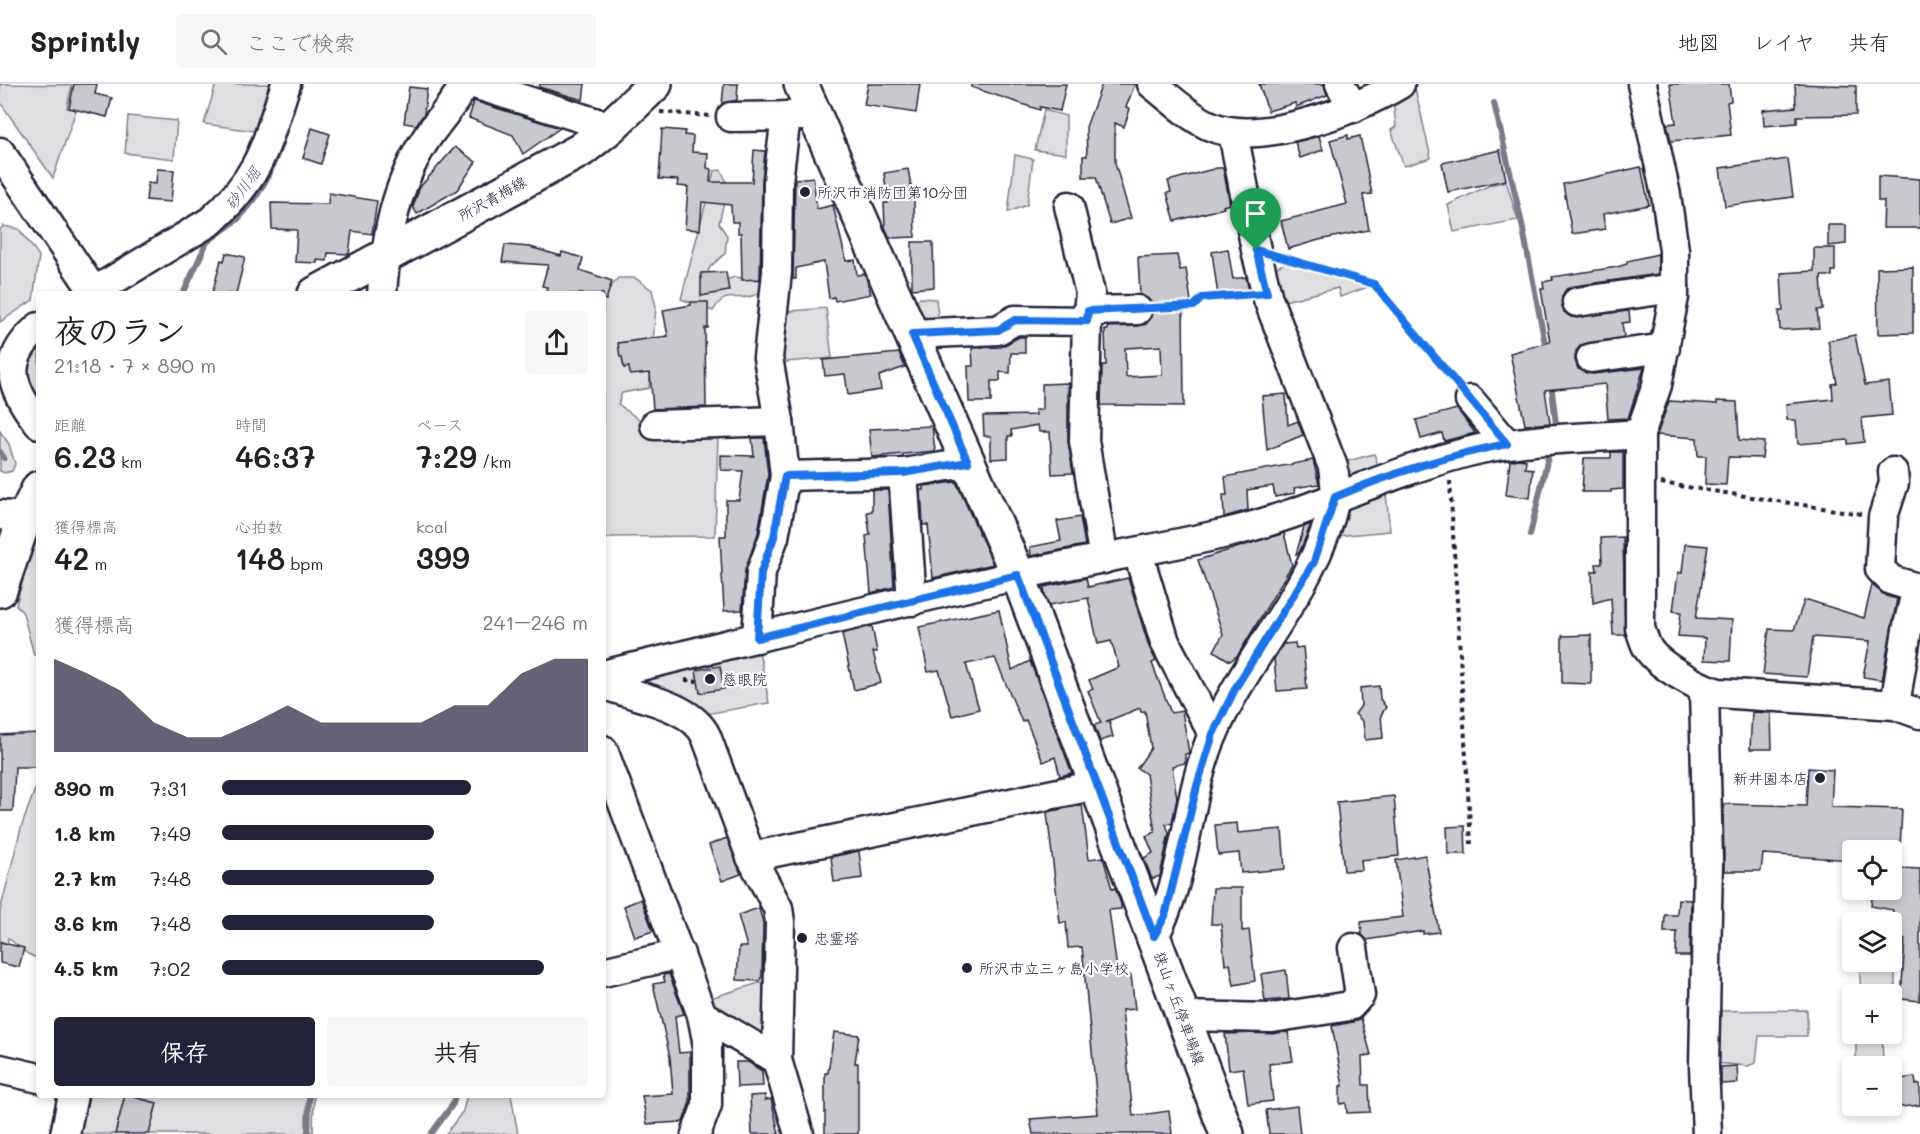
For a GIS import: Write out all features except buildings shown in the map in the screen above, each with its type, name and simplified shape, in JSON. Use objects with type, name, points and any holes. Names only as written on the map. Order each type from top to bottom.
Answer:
[{"type":"main road","name":"狭山ヶ丘停車場線","points":[[801,84],[801,116],[912,334],[1018,575],[1227,1134]]},
{"type":"main road","name":"所沢青梅線","points":[[321,291],[581,150],[610,127],[650,89]]},
{"type":"main road","points":[[0,590],[13,516],[36,491]]},
{"type":"street","points":[[95,291],[211,221],[229,205],[246,186],[261,159],[286,84]]},
{"type":"street","points":[[382,291],[384,257],[393,206],[408,171],[430,133],[455,103],[465,84]]},
{"type":"street","points":[[474,84],[610,127]]},
{"type":"street","points":[[1152,84],[1190,114],[1209,125],[1233,133],[1274,131],[1346,96],[1374,99],[1400,84]]},
{"type":"street","points":[[1642,84],[1666,195],[1674,250],[1674,288],[1665,348],[1657,385],[1640,434],[1640,628],[1647,648],[1686,680],[1704,690],[1907,709],[1907,630],[1919,588],[1891,580],[1880,569],[1883,517],[1894,483],[1893,472]]},
{"type":"street","points":[[731,117],[801,116],[778,181],[777,272],[768,358],[779,421],[785,476],[774,537],[761,572],[757,638]]},
{"type":"street","points":[[1154,936],[1165,916],[1197,786],[1213,734],[1236,687],[1314,562],[1335,497],[1333,467],[1267,293],[1256,250],[1233,133]]},
{"type":"street","points":[[0,152],[91,291]]},
{"type":"street","points":[[1069,206],[1090,293],[1084,441],[1104,559]]},
{"type":"street","points":[[1577,302],[1674,288]]},
{"type":"street","points":[[912,334],[998,330],[1015,320],[1088,316],[1137,310]]},
{"type":"street","points":[[36,329],[23,340],[14,358],[13,376],[27,409],[36,420]]},
{"type":"street","points":[[1591,358],[1665,348]]},
{"type":"street","points":[[1470,400],[1507,444]]},
{"type":"street","points":[[655,425],[779,421]]},
{"type":"street","points":[[606,674],[1018,575],[1138,553],[1233,531],[1307,509],[1362,486],[1507,444],[1640,434]]},
{"type":"street","points":[[785,476],[903,473],[968,462]]},
{"type":"street","points":[[903,473],[912,601]]},
{"type":"street","points":[[1138,553],[1165,642],[1213,734]]},
{"type":"street","points":[[606,685],[687,714],[702,727],[751,856],[778,908],[780,921],[777,1060],[799,1134]]},
{"type":"street","points":[[1704,690],[1708,861],[1704,1067],[1707,1134]]},
{"type":"street","points":[[606,758],[702,1015],[707,1040],[707,1105],[696,1134]]},
{"type":"street","points":[[751,856],[1097,785]]},
{"type":"street","points":[[1184,1016],[1272,1018],[1350,1006],[1359,995],[1353,948]]},
{"type":"street","points":[[606,971],[680,954]]},
{"type":"street","points":[[702,1015],[777,1060]]},
{"type":"street","points":[[0,1069],[36,1077]]},
{"type":"street","points":[[65,1134],[72,1098]]},
{"type":"path","points":[[650,89],[659,112],[731,117]]},
{"type":"path","points":[[1256,250],[1374,284],[1470,400]]},
{"type":"path","points":[[1137,310],[1194,306],[1202,298],[1267,293]]},
{"type":"path","points":[[1449,459],[1471,844]]},
{"type":"path","points":[[1640,478],[1760,500],[1883,517]]},
{"type":"shaded area","points":[[0,84],[72,85],[67,108],[76,110],[53,178],[0,102]]},
{"type":"shaded area","points":[[216,84],[269,84],[254,131],[204,124]]},
{"type":"shaded area","points":[[1415,88],[1431,158],[1404,166],[1391,130],[1396,127],[1393,101]]},
{"type":"shaded area","points":[[1044,110],[1066,116],[1066,154],[1035,150]]},
{"type":"shaded area","points":[[128,116],[177,121],[174,159],[125,153]]},
{"type":"shaded area","points":[[1015,155],[1033,159],[1027,205],[1008,212]]},
{"type":"shaded area","points":[[721,170],[728,185],[719,223],[727,236],[725,254],[710,267],[705,278],[718,284],[734,277],[767,281],[766,289],[759,293],[746,297],[726,298],[713,311],[681,299],[714,171]]},
{"type":"shaded area","points":[[1506,181],[1518,220],[1454,232],[1448,205],[1490,185]]},
{"type":"shaded area","points":[[3,226],[19,229],[39,256],[33,300],[0,322],[0,230]]},
{"type":"shaded area","points":[[1287,262],[1373,285],[1340,297],[1338,288],[1276,303],[1269,271]]},
{"type":"shaded area","points":[[618,278],[635,278],[652,290],[656,307],[649,388],[622,393],[618,404],[641,421],[705,416],[718,435],[715,536],[612,537],[606,539],[606,291],[604,291],[609,289]]},
{"type":"shaded area","points":[[920,298],[936,299],[940,331],[929,331],[912,302]]},
{"type":"shaded area","points":[[826,308],[832,358],[775,363],[780,312]]},
{"type":"shaded area","points":[[36,347],[36,398],[29,373],[30,358]]},
{"type":"shaded area","points":[[0,431],[9,444],[15,464],[12,471],[4,473],[0,471]]},
{"type":"shaded area","points":[[1374,454],[1381,473],[1344,486],[1337,464]]},
{"type":"shaded area","points":[[1385,484],[1390,531],[1337,536],[1339,504]]},
{"type":"shaded area","points":[[36,533],[36,655],[34,655],[23,613],[16,605]]},
{"type":"shaded area","points":[[758,645],[769,703],[700,715],[614,685]]},
{"type":"shaded area","points":[[36,786],[36,958],[8,938],[8,944],[0,941],[0,911],[21,828]]},
{"type":"shaded area","points":[[1860,972],[1895,972],[1895,984],[1860,984]]},
{"type":"shaded area","points":[[772,979],[772,1043],[701,1001]]},
{"type":"shaded area","points":[[1807,1010],[1807,1036],[1759,1036],[1756,1063],[1748,1066],[1715,1063],[1713,1011]]},
{"type":"shaded area","points":[[1856,1044],[1882,1044],[1883,1056],[1856,1056]]},
{"type":"shaded area","points":[[76,1098],[124,1098],[115,1134],[68,1134]]},
{"type":"shaded area","points":[[140,1098],[314,1098],[313,1134],[149,1134],[157,1103]]},
{"type":"shaded area","points":[[466,1098],[512,1098],[518,1134],[446,1134],[463,1111]]},
{"type":"waterway","points":[[1494,103],[1522,224],[1546,349]]},
{"type":"waterway","name":"砂川堀","points":[[184,291],[207,242],[238,219],[255,199],[269,175],[282,142]]},
{"type":"waterway","points":[[1551,383],[1556,424],[1554,432]]},
{"type":"waterway","points":[[1530,535],[1550,448]]},
{"type":"waterway","points":[[0,452],[4,458]]},
{"type":"waterway","points":[[308,1134],[309,1098]]},
{"type":"waterway","name":"砂川堀","points":[[431,1134],[453,1104],[454,1098]]},
{"type":"place","name":"所沢市消防団第10分団","points":[[805,192]]},
{"type":"place","name":"慈眼院","points":[[710,679]]},
{"type":"place","name":"新井園本店","points":[[1820,778]]},
{"type":"place","name":"忠霊塔","points":[[802,938]]},
{"type":"place","name":"所沢市立三ヶ島小学校","points":[[967,968]]},
{"type":"route","points":[[1256,250],[1374,284],[1507,444],[1478,450],[1362,486],[1335,497],[1314,562],[1236,687],[1213,734],[1197,786],[1165,916],[1154,936],[1018,575],[757,638],[761,572],[774,537],[785,476],[903,473],[968,462],[912,334],[998,330],[1015,320],[1087,321],[1088,311],[1194,306],[1202,298],[1267,293],[1256,250]]}]
